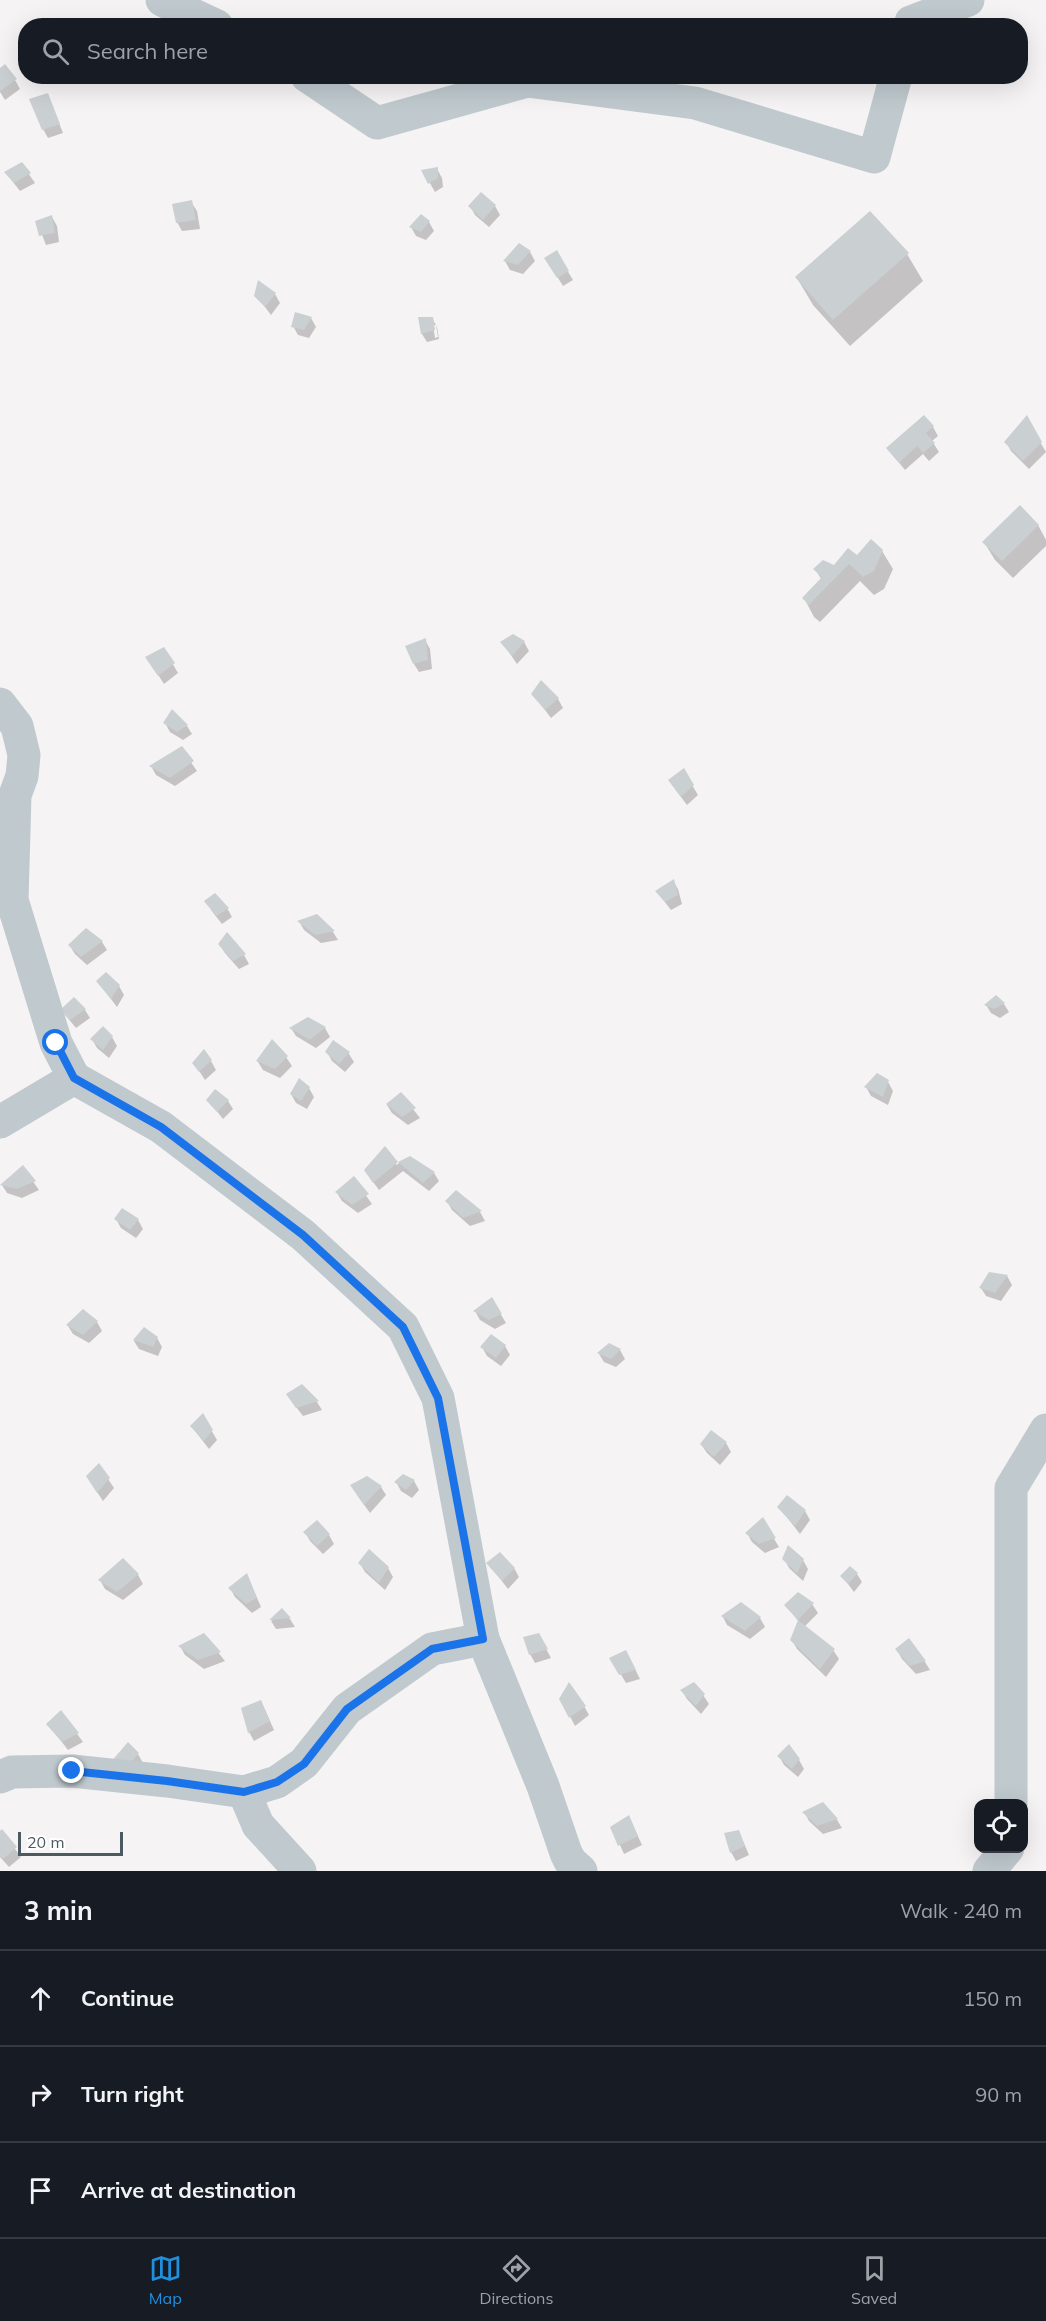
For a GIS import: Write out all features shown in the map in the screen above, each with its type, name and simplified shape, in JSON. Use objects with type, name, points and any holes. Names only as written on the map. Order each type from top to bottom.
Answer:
[{"type":"street","points":[[162,0],[200,18]]},
{"type":"street","points":[[921,18],[968,0]]},
{"type":"street","points":[[319,84],[377,123],[516,84]]},
{"type":"street","points":[[550,84],[694,103],[873,157],[894,84]]},
{"type":"street","points":[[0,704],[17,726],[24,755],[22,776],[15,795],[12,900],[56,1043],[74,1078],[161,1127],[303,1235],[403,1327],[438,1398],[483,1639],[543,1786],[572,1868]]},
{"type":"street","points":[[0,1122],[74,1078]]},
{"type":"street","points":[[1011,1799],[1011,1488],[1046,1430]]},
{"type":"street","points":[[0,1777],[12,1772],[72,1771],[244,1792],[277,1782],[304,1764],[347,1709],[432,1649],[483,1639]]},
{"type":"street","points":[[244,1792],[258,1825],[300,1871]]},
{"type":"street","points":[[989,1871],[1005,1853]]},
{"type":"street","points":[[1010,1853],[1014,1871]]},
{"type":"building","points":[[5,64],[17,79],[0,91],[0,68]]},
{"type":"building","points":[[48,93],[60,124],[42,130],[29,99]]},
{"type":"building","points":[[22,162],[31,173],[14,183],[4,172]]},
{"type":"building","points":[[438,167],[438,178],[428,184],[421,170]]},
{"type":"building","points":[[481,192],[496,205],[483,220],[468,206]]},
{"type":"building","points":[[192,200],[196,220],[176,223],[172,204]]},
{"type":"building","points":[[870,211],[909,253],[833,320],[795,277]]},
{"type":"building","points":[[421,214],[430,221],[421,232],[409,227]]},
{"type":"building","points":[[52,215],[55,233],[39,236],[35,221]]},
{"type":"building","points":[[519,243],[531,251],[518,265],[503,261]]},
{"type":"building","points":[[557,250],[569,271],[557,278],[544,258]]},
{"type":"building","points":[[258,280],[276,293],[265,307],[254,296]]},
{"type":"building","points":[[295,312],[312,317],[304,330],[291,327]]},
{"type":"building","points":[[418,317],[433,317],[435,330],[421,334]]},
{"type":"building","points":[[924,415],[934,426],[926,433],[935,443],[923,453],[917,446],[899,463],[886,448]]},
{"type":"building","points":[[1027,415],[1042,442],[1023,461],[1004,442]]},
{"type":"building","points":[[1020,505],[1039,525],[1002,561],[982,542]]},
{"type":"building","points":[[871,539],[883,550],[874,571],[863,577],[849,564],[809,605],[802,598],[822,577],[813,569],[823,560],[834,565],[848,548],[857,555]]},
{"type":"building","points":[[513,634],[525,641],[512,656],[500,642]]},
{"type":"building","points":[[426,638],[428,660],[413,664],[405,646]]},
{"type":"building","points":[[164,647],[175,663],[158,676],[145,657]]},
{"type":"building","points":[[541,680],[559,698],[545,710],[531,694]]},
{"type":"building","points":[[172,709],[188,725],[177,732],[163,723]]},
{"type":"building","points":[[182,746],[194,761],[170,778],[149,766]]},
{"type":"building","points":[[684,768],[694,785],[681,797],[668,780]]},
{"type":"building","points":[[674,879],[678,895],[665,902],[655,891]]},
{"type":"building","points":[[215,893],[229,908],[216,916],[204,901]]},
{"type":"building","points":[[317,914],[335,931],[315,935],[297,921]]},
{"type":"building","points":[[86,928],[103,941],[81,957],[68,945]]},
{"type":"building","points":[[227,932],[246,954],[233,961],[218,944]]},
{"type":"building","points":[[106,972],[120,985],[111,999],[96,981]]},
{"type":"building","points":[[996,995],[1005,1003],[994,1009],[984,1005]]},
{"type":"building","points":[[74,997],[86,1009],[70,1020],[60,1010]]},
{"type":"building","points":[[308,1017],[326,1027],[310,1040],[289,1028]]},
{"type":"building","points":[[103,1026],[113,1036],[103,1050],[90,1039]]},
{"type":"building","points":[[272,1039],[288,1056],[275,1069],[256,1061]]},
{"type":"building","points":[[333,1040],[350,1052],[339,1064],[325,1052]]},
{"type":"building","points":[[204,1049],[212,1060],[199,1072],[192,1063]]},
{"type":"building","points":[[877,1073],[889,1080],[883,1097],[864,1087]]},
{"type":"building","points":[[299,1078],[310,1087],[301,1101],[290,1094]]},
{"type":"building","points":[[215,1089],[229,1100],[217,1112],[206,1100]]},
{"type":"building","points":[[401,1092],[416,1108],[402,1117],[386,1104]]},
{"type":"building","points":[[385,1146],[398,1162],[373,1183],[364,1170]]},
{"type":"building","points":[[410,1156],[435,1172],[423,1183],[398,1162]]},
{"type":"building","points":[[23,1165],[36,1181],[17,1189],[0,1185]]},
{"type":"building","points":[[354,1176],[369,1194],[352,1205],[335,1192]]},
{"type":"building","points":[[456,1190],[482,1211],[463,1218],[445,1201]]},
{"type":"building","points":[[122,1208],[139,1219],[130,1230],[114,1219]]},
{"type":"building","points":[[989,1272],[1008,1275],[995,1293],[979,1288]]},
{"type":"building","points":[[492,1297],[502,1314],[489,1320],[473,1311]]},
{"type":"building","points":[[83,1309],[98,1321],[83,1335],[66,1325]]},
{"type":"building","points":[[144,1327],[158,1337],[153,1347],[133,1340]]},
{"type":"building","points":[[491,1334],[506,1345],[496,1358],[480,1347]]},
{"type":"building","points":[[609,1343],[621,1349],[611,1359],[597,1353]]},
{"type":"building","points":[[302,1384],[319,1401],[296,1408],[286,1394]]},
{"type":"building","points":[[203,1413],[213,1430],[204,1441],[190,1426]]},
{"type":"building","points":[[711,1430],[727,1442],[714,1457],[700,1444]]},
{"type":"building","points":[[99,1463],[110,1478],[97,1493],[86,1476]]},
{"type":"building","points":[[403,1474],[415,1480],[406,1490],[394,1482]]},
{"type":"building","points":[[367,1476],[382,1486],[364,1505],[350,1485]]},
{"type":"building","points":[[787,1495],[806,1510],[795,1526],[777,1507]]},
{"type":"building","points":[[763,1517],[776,1538],[759,1544],[745,1533]]},
{"type":"building","points":[[317,1520],[330,1534],[317,1546],[303,1532]]},
{"type":"building","points":[[788,1545],[804,1559],[797,1573],[782,1559]]},
{"type":"building","points":[[369,1549],[389,1567],[379,1583],[358,1563]]},
{"type":"building","points":[[500,1552],[515,1568],[502,1581],[486,1563]]},
{"type":"building","points":[[123,1558],[139,1574],[117,1592],[98,1580]]},
{"type":"building","points":[[850,1566],[858,1573],[848,1584],[840,1576]]},
{"type":"building","points":[[247,1573],[257,1598],[246,1604],[228,1588]]},
{"type":"building","points":[[798,1592],[814,1603],[798,1620],[784,1605]]},
{"type":"building","points":[[741,1602],[761,1617],[745,1631],[721,1616]]},
{"type":"building","points":[[282,1608],[291,1618],[269,1620]]},
{"type":"building","points":[[798,1620],[835,1649],[820,1669],[790,1640]]},
{"type":"building","points":[[204,1633],[221,1652],[198,1660],[178,1646]]},
{"type":"building","points":[[539,1633],[548,1649],[529,1655],[523,1637]]},
{"type":"building","points":[[909,1638],[926,1661],[910,1666],[895,1649]]},
{"type":"building","points":[[626,1650],[636,1670],[619,1675],[609,1658]]},
{"type":"building","points":[[569,1682],[586,1706],[569,1718],[559,1699]]},
{"type":"building","points":[[694,1682],[705,1694],[696,1706],[680,1690]]},
{"type":"building","points":[[261,1700],[270,1721],[248,1733],[241,1708]]},
{"type":"building","points":[[61,1710],[79,1733],[62,1742],[46,1724]]},
{"type":"building","points":[[128,1742],[139,1753],[129,1765],[110,1763]]},
{"type":"building","points":[[789,1744],[800,1759],[792,1769],[777,1756]]},
{"type":"building","points":[[823,1802],[838,1819],[817,1826],[802,1812]]},
{"type":"building","points":[[629,1815],[638,1836],[618,1846],[610,1827]]},
{"type":"building","points":[[2,1829],[17,1847],[3,1859],[0,1856],[0,1831]]},
{"type":"building","points":[[739,1830],[745,1846],[730,1853],[724,1833]]},
{"type":"route","points":[[56,1043],[74,1078],[161,1127],[303,1235],[403,1327],[438,1398],[483,1639],[432,1649],[347,1709],[304,1764],[277,1782],[244,1792],[72,1771]]}]
